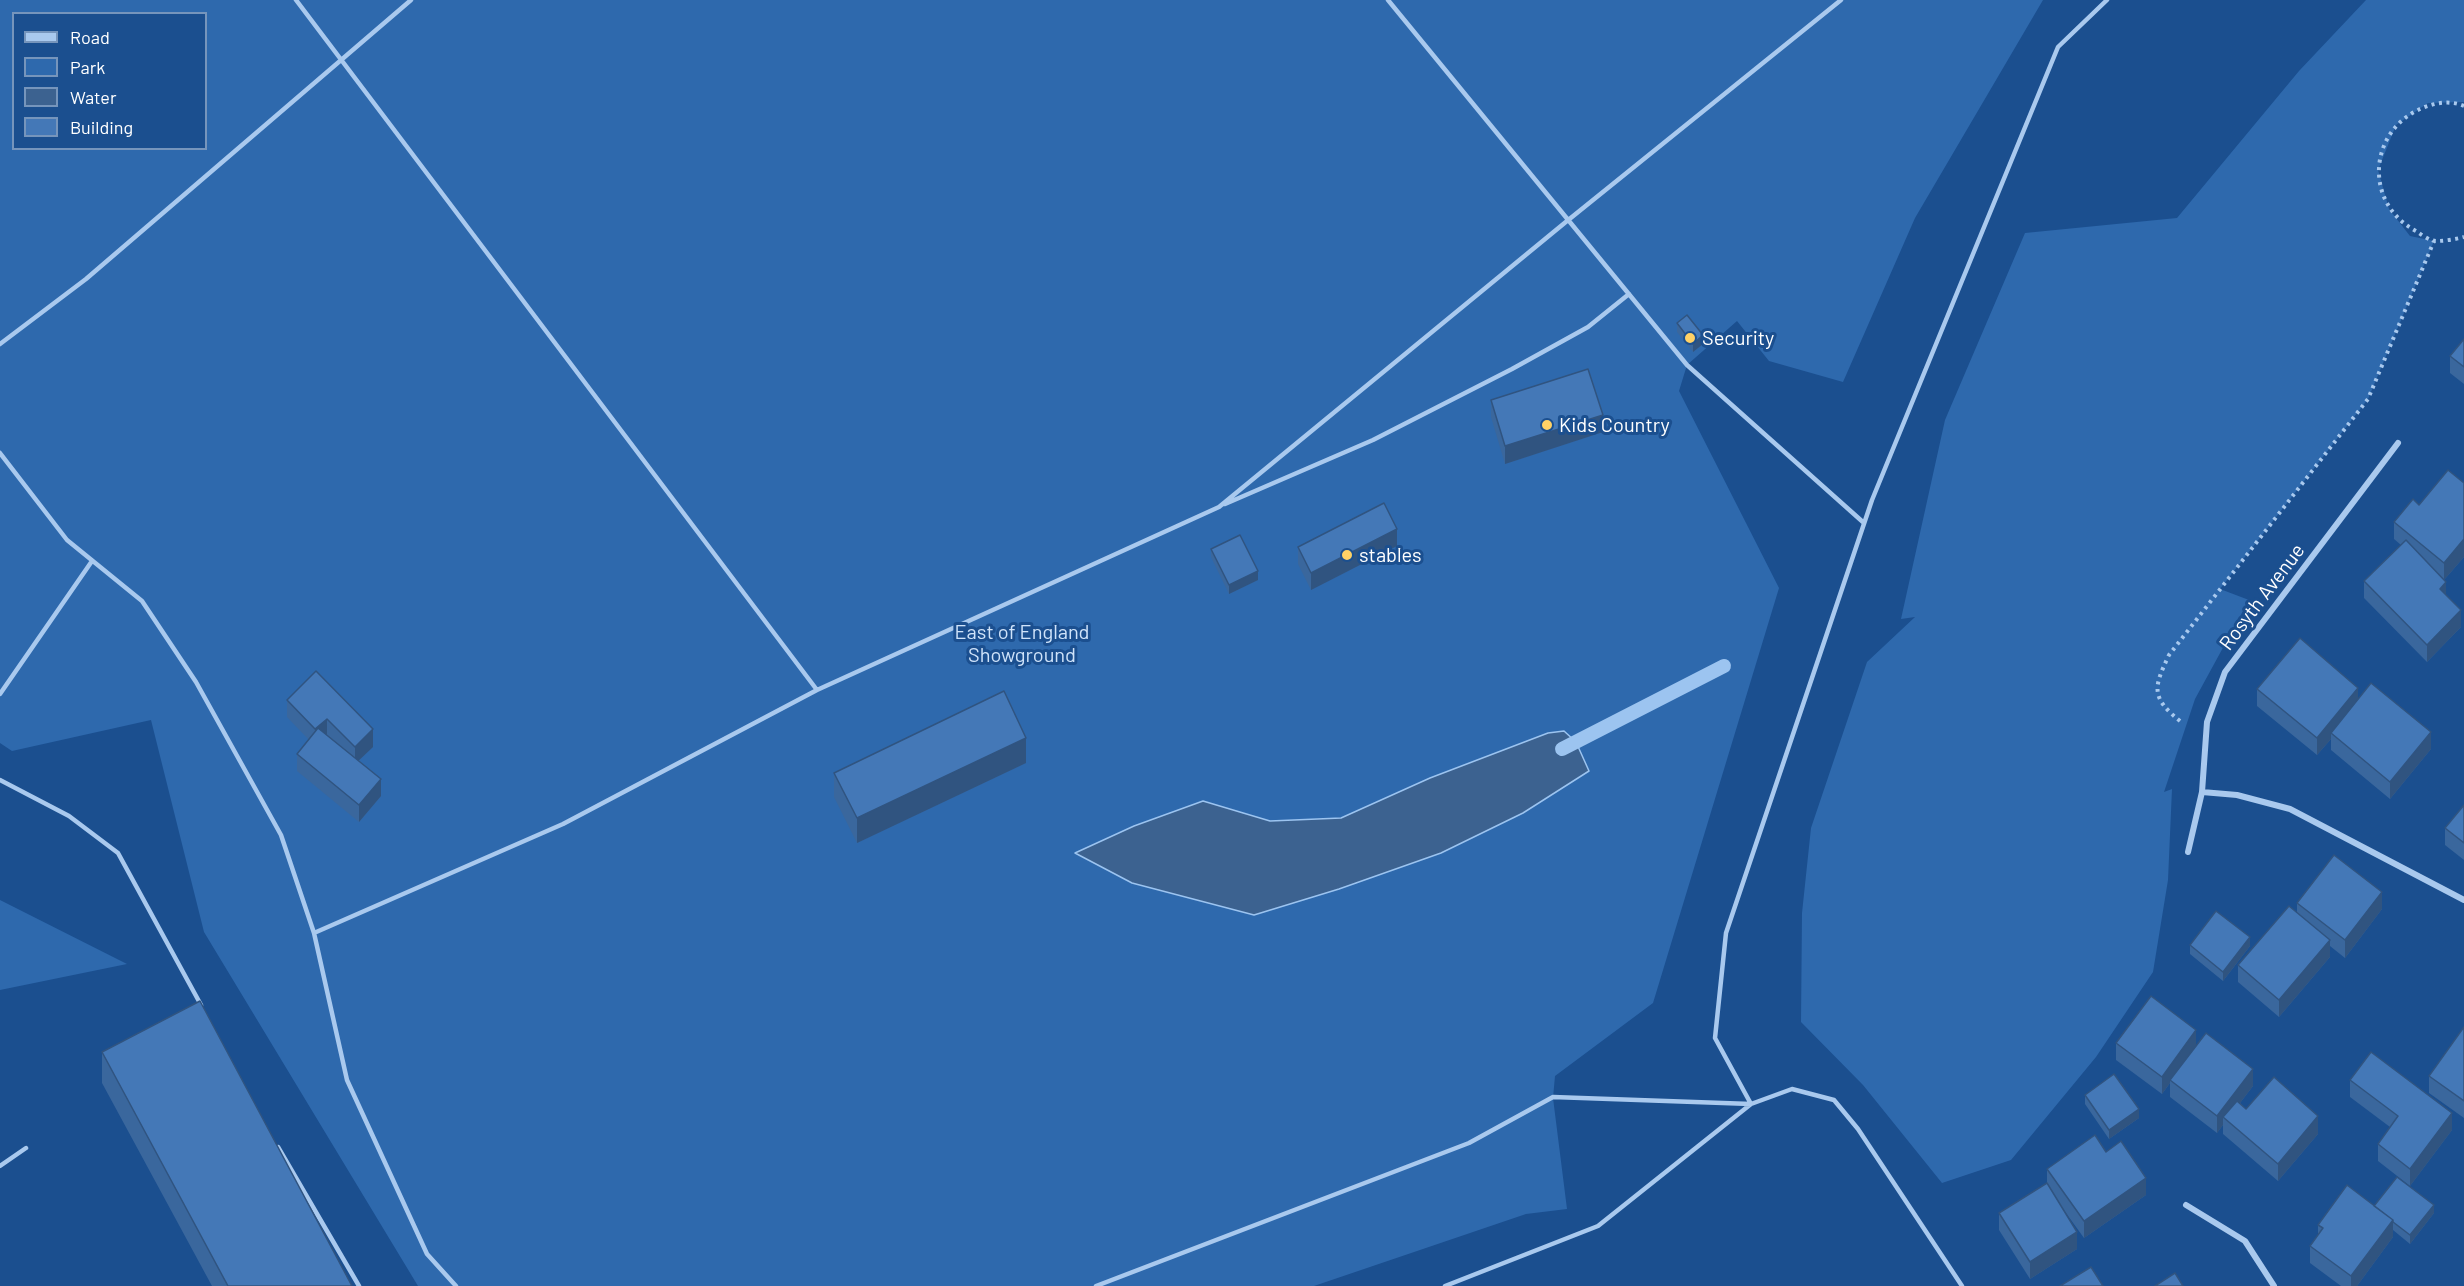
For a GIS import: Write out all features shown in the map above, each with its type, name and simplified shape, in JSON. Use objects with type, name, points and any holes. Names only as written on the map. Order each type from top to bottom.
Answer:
[{"type":"street","name":"Rosyth Avenue","points":[[2188,852],[2202,792],[2207,722],[2225,672],[2398,443]]},
{"type":"street","points":[[2202,792],[2237,795],[2290,809],[2464,900]]},
{"type":"street","points":[[2186,1205],[2245,1241],[2274,1286]]},
{"type":"lane","points":[[296,0],[817,690]]},
{"type":"lane","points":[[0,344],[86,279],[411,0]]},
{"type":"lane","points":[[1388,0],[1687,365],[1864,523]]},
{"type":"lane","points":[[1219,507],[1567,221],[1841,0]]},
{"type":"lane","points":[[1751,1104],[1715,1038],[1726,933],[1864,523],[2058,47],[2107,0]]},
{"type":"lane","points":[[314,933],[563,824],[817,690],[1219,507],[1373,440],[1512,369],[1588,327],[1629,294]]},
{"type":"lane","points":[[0,453],[67,540],[142,601],[196,682],[281,835],[314,933],[347,1080],[427,1254],[456,1286]]},
{"type":"lane","points":[[0,694],[92,561]]},
{"type":"lane","points":[[0,780],[69,816],[118,853],[204,1011]]},
{"type":"lane","points":[[1445,1286],[1598,1226],[1751,1104],[1792,1089],[1834,1100],[1858,1129],[1962,1286]]},
{"type":"lane","points":[[1096,1286],[1469,1143],[1553,1097],[1751,1104]]},
{"type":"lane","points":[[276,1144],[359,1286]]},
{"type":"lane","points":[[0,1166],[26,1148]]},
{"type":"path","points":[[2464,106],[2436,103],[2415,110],[2396,125],[2384,143],[2378,165],[2380,188],[2389,209],[2404,225],[2434,242],[2464,237]]},
{"type":"path","points":[[2207,722],[2180,721],[2162,706],[2156,682],[2169,655],[2368,399],[2434,242]]},
{"type":"green space","name":"East of England Showground","points":[[0,0],[2043,0],[1915,218],[1843,382],[1769,361],[1737,321],[1687,365],[1679,391],[1779,588],[1653,1003],[1555,1076],[1553,1098],[1567,1209],[1526,1214],[1314,1286],[418,1286],[204,932],[151,720],[12,751],[0,743]]},
{"type":"green space","points":[[2366,0],[2464,0],[2464,102],[2428,103],[2396,125],[2378,170],[2389,209],[2410,236],[2434,241],[2368,399],[2220,589],[2249,600],[2195,699],[2164,792],[2172,789],[2168,880],[2153,972],[2096,1057],[2011,1160],[1942,1183],[1863,1085],[1801,1022],[1802,913],[1811,828],[1867,662],[1915,617],[1901,619],[1945,420],[2025,233],[2177,218],[2299,71]]},
{"type":"green space","points":[[0,900],[127,964],[0,990]]},
{"type":"water","points":[[1564,731],[1576,742],[1589,771],[1523,813],[1441,853],[1339,889],[1254,915],[1132,883],[1075,853],[1134,826],[1203,801],[1270,821],[1341,818],[1430,778],[1548,733]]},
{"type":"building","points":[[1687,315],[1703,335],[1693,344],[1677,323]]},
{"type":"building","points":[[2464,339],[2464,367],[2450,356]]},
{"type":"building","name":"Kids Country","points":[[1588,369],[1603,415],[1505,446],[1491,400]]},
{"type":"building","points":[[2448,470],[2464,483],[2464,539],[2444,563],[2394,522],[2413,499],[2419,505]]},
{"type":"building","points":[[1384,503],[1397,529],[1311,573],[1298,547]]},
{"type":"building","points":[[1240,535],[1258,571],[1229,585],[1211,549]]},
{"type":"building","points":[[2406,540],[2446,582],[2440,589],[2461,610],[2427,645],[2364,581]]},
{"type":"building","points":[[2300,638],[2358,688],[2317,738],[2257,689]]},
{"type":"building","points":[[316,671],[373,729],[355,747],[327,719],[315,729],[287,700]]},
{"type":"building","points":[[2371,683],[2431,732],[2390,782],[2331,733]]},
{"type":"building","points":[[1004,691],[1026,738],[857,818],[834,773]]},
{"type":"building","points":[[318,728],[381,779],[359,805],[297,754]]},
{"type":"building","points":[[2464,805],[2464,843],[2445,828]]},
{"type":"building","points":[[2334,855],[2382,892],[2345,940],[2297,903]]},
{"type":"building","points":[[2289,906],[2330,940],[2279,1000],[2238,965]]},
{"type":"building","points":[[2216,911],[2250,937],[2223,972],[2190,945]]},
{"type":"building","points":[[2151,996],[2196,1030],[2162,1077],[2116,1043]]},
{"type":"building","points":[[200,1001],[352,1286],[228,1286],[102,1052]]},
{"type":"building","points":[[2464,1027],[2464,1101],[2429,1076]]},
{"type":"building","points":[[2206,1033],[2253,1069],[2217,1116],[2170,1080]]},
{"type":"building","points":[[2371,1052],[2452,1113],[2410,1169],[2378,1144],[2398,1116],[2350,1080]]},
{"type":"building","points":[[2114,1074],[2139,1109],[2109,1130],[2085,1095]]},
{"type":"building","points":[[2274,1077],[2318,1116],[2278,1164],[2223,1117],[2237,1101],[2246,1109]]},
{"type":"building","points":[[2095,1135],[2106,1152],[2121,1141],[2146,1178],[2084,1221],[2047,1169]]},
{"type":"building","points":[[2397,1177],[2434,1205],[2410,1235],[2374,1206]]},
{"type":"building","points":[[2047,1183],[2077,1232],[2030,1262],[1999,1213]]},
{"type":"building","points":[[2347,1185],[2393,1220],[2351,1276],[2310,1246],[2323,1228],[2318,1225]]},
{"type":"building","points":[[2091,1267],[2103,1286],[2060,1286]]},
{"type":"building","points":[[2175,1273],[2183,1286],[2155,1286]]},
{"type":"waterway","points":[[1562,749],[1724,666]]},
{"type":"place","name":"Security","points":[[1690,338]]},
{"type":"place","name":"Kids Country","points":[[1547,425]]},
{"type":"place","name":"stables","points":[[1347,555]]}]
